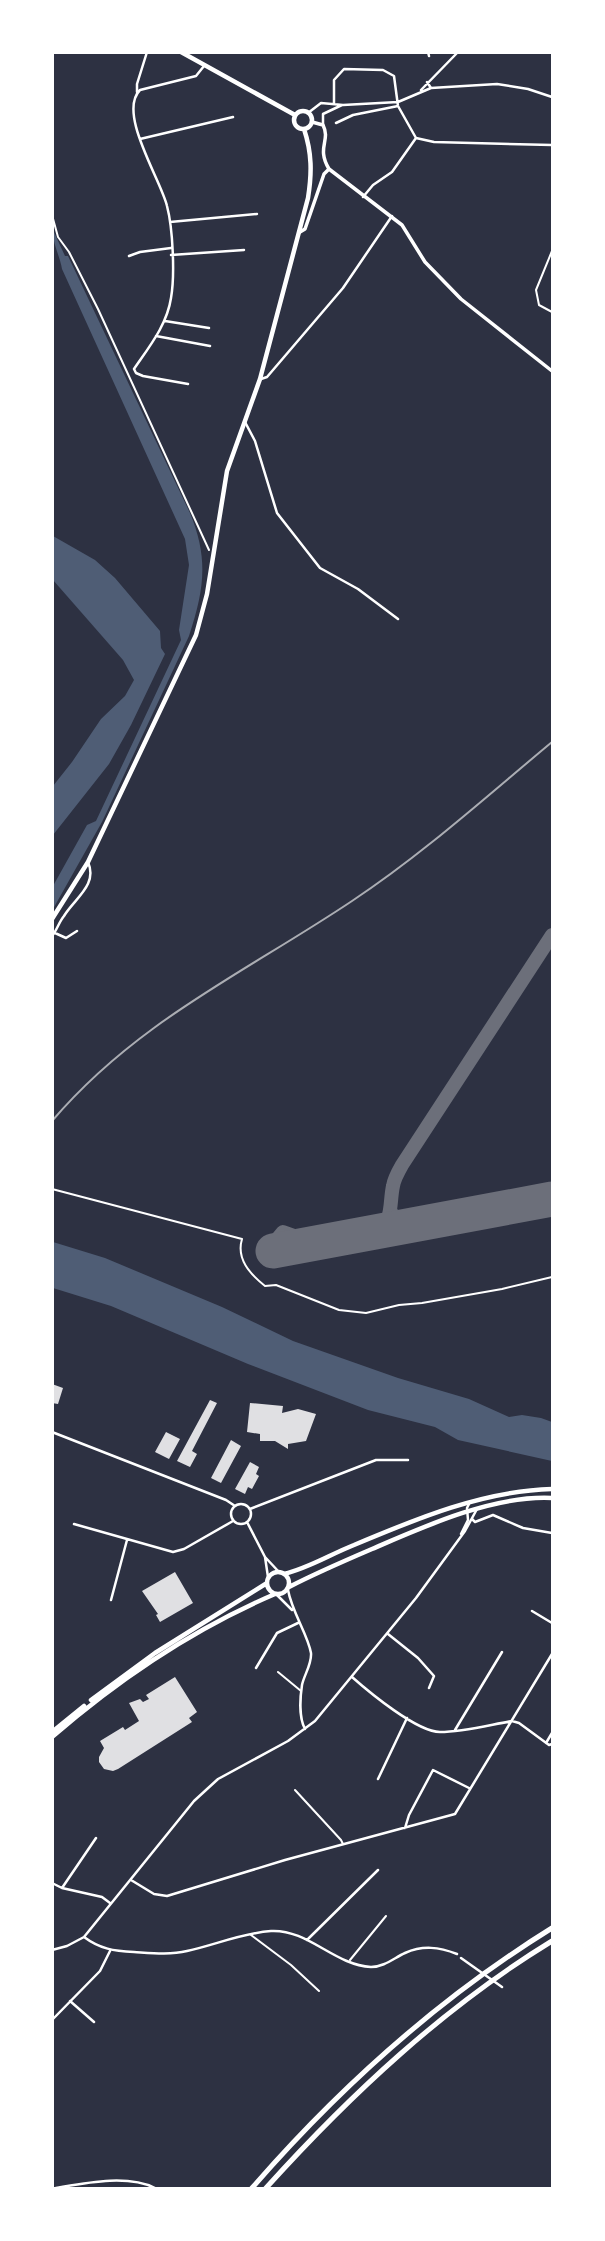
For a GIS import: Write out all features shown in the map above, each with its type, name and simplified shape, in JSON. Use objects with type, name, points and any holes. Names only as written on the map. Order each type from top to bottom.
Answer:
[{"type":"highway","points":[[252,2189],[351,2084],[406,2035],[468,1984],[552,1928]]},
{"type":"highway","points":[[266,2189],[337,2113],[420,2036],[500,1975],[552,1941]]},
{"type":"main road","points":[[181,52],[267,97],[295,115]]},
{"type":"main road","points":[[295,115],[304,111],[308,113],[312,122],[304,129]]},
{"type":"main road","points":[[52,919],[88,862],[196,635],[207,594],[227,471],[260,379],[312,175],[312,155],[304,129],[295,125],[295,115]]},
{"type":"main road","points":[[52,1735],[116,1681],[155,1653],[281,1573],[466,1502],[552,1489]]},
{"type":"main road","points":[[52,1735],[147,1663],[227,1618],[288,1588],[424,1526],[477,1509],[533,1498],[552,1498]]},
{"type":"main road","points":[[281,1573],[289,1581],[288,1588]]},
{"type":"main road","points":[[267,1580],[268,1589],[276,1595]]},
{"type":"street","points":[[147,52],[134,113],[140,139],[163,192],[170,222],[171,300],[165,321],[134,369],[143,376],[188,384]]},
{"type":"street","points":[[336,123],[353,115],[398,104],[411,98],[458,52]]},
{"type":"street","points":[[137,92],[196,76],[204,66]]},
{"type":"street","points":[[334,103],[335,77],[348,68],[383,70],[392,73],[398,104],[416,138],[434,142],[552,145]]},
{"type":"street","points":[[427,82],[431,88]]},
{"type":"street","points":[[419,92],[431,88],[497,84],[528,89],[552,97]]},
{"type":"street","points":[[308,113],[321,103],[398,104]]},
{"type":"street","points":[[343,105],[323,114],[326,136],[322,148],[324,160],[330,169],[402,225],[425,262],[461,299],[552,371]]},
{"type":"street","points":[[140,139],[233,117]]},
{"type":"street","points":[[312,122],[323,125]]},
{"type":"street","points":[[363,197],[392,172],[416,138]]},
{"type":"street","points":[[299,233],[306,229],[324,174],[330,169]]},
{"type":"street","points":[[170,222],[257,214]]},
{"type":"street","points":[[260,379],[267,377],[343,288],[391,216]]},
{"type":"street","points":[[129,256],[171,248]]},
{"type":"street","points":[[171,255],[243,250]]},
{"type":"street","points":[[165,321],[209,328]]},
{"type":"street","points":[[156,336],[210,346]]},
{"type":"street","points":[[245,422],[255,441],[277,513],[320,568],[358,589],[398,619]]},
{"type":"street","points":[[77,931],[66,938],[54,935],[64,915],[80,898],[90,878],[92,873],[88,862]]},
{"type":"street","points":[[57,913],[64,915]]},
{"type":"street","points":[[52,1432],[226,1500],[235,1506],[242,1504],[250,1509]]},
{"type":"street","points":[[250,1509],[376,1460],[408,1460]]},
{"type":"street","points":[[459,1537],[468,1520],[468,1505],[503,1495]]},
{"type":"street","points":[[235,1506],[231,1515],[233,1521],[239,1524],[251,1518],[250,1509]]},
{"type":"street","points":[[52,1950],[84,1937],[209,1786],[315,1721],[388,1634],[477,1509]]},
{"type":"street","points":[[472,1519],[475,1522],[493,1515],[523,1528],[552,1533]]},
{"type":"street","points":[[74,1524],[173,1552],[233,1521]]},
{"type":"street","points":[[247,1522],[265,1557],[281,1573]]},
{"type":"street","points":[[111,1600],[127,1540]]},
{"type":"street","points":[[265,1557],[267,1580]]},
{"type":"street","points":[[288,1588],[293,1612],[311,1651],[302,1692],[301,1722],[305,1729]]},
{"type":"street","points":[[276,1595],[293,1612]]},
{"type":"street","points":[[532,1611],[552,1623]]},
{"type":"street","points":[[256,1668],[277,1633],[298,1623]]},
{"type":"street","points":[[388,1634],[435,1676],[429,1688]]},
{"type":"street","points":[[456,1730],[502,1652]]},
{"type":"street","points":[[131,1880],[154,1894],[167,1896],[456,1814],[552,1654]]},
{"type":"street","points":[[352,1677],[381,1702],[438,1732],[512,1721],[519,1723],[546,1743],[552,1744]]},
{"type":"street","points":[[378,1779],[407,1718]]},
{"type":"street","points":[[546,1743],[552,1732]]},
{"type":"street","points":[[405,1828],[433,1770],[470,1788]]},
{"type":"street","points":[[62,1888],[96,1838]]},
{"type":"street","points":[[307,1940],[379,1870]]},
{"type":"street","points":[[52,1883],[62,1888],[102,1896],[111,1903]]},
{"type":"street","points":[[84,1937],[96,1946],[110,1951],[162,1954],[185,1952],[271,1931],[285,1931],[349,1961],[371,1967],[383,1965],[422,1948],[440,1948],[457,1954]]},
{"type":"street","points":[[52,2020],[100,1971],[110,1951]]},
{"type":"street","points":[[461,1958],[502,1987]]},
{"type":"street","points":[[70,2001],[94,2022]]},
{"type":"street","points":[[56,2189],[119,2181],[146,2184],[155,2189]]},
{"type":"lane","points":[[278,1672],[302,1692]]},
{"type":"lane","points":[[295,1790],[343,1844]]},
{"type":"lane","points":[[349,1961],[386,1916]]},
{"type":"lane","points":[[250,1935],[319,1991]]},
{"type":"path","points":[[52,215],[58,237],[69,252],[124,364],[213,558]]},
{"type":"path","points":[[552,251],[536,290],[539,305],[552,312]]},
{"type":"path","points":[[124,364],[134,369]]},
{"type":"path","points":[[52,1189],[242,1240],[239,1248],[245,1265],[265,1286],[275,1285],[352,1313],[366,1313],[399,1305],[462,1296],[552,1277]]},
{"type":"water","points":[[53,230],[65,256],[68,256],[190,513],[200,545],[202,575],[198,604],[189,636],[102,822],[53,909],[53,886],[87,825],[96,821],[181,640],[179,630],[189,565],[185,539],[62,269]]},
{"type":"water","points":[[53,536],[95,560],[115,578],[160,631],[161,648],[165,654],[109,764],[53,835],[53,786],[101,719],[125,696],[134,680],[123,660],[53,580]]},
{"type":"water","points":[[53,1242],[105,1258],[222,1307],[293,1341],[398,1378],[469,1399],[509,1417],[522,1415],[552,1422],[552,1461],[458,1440],[435,1427],[368,1410],[248,1364],[111,1306],[53,1288]]},
{"type":"building","points":[[52,1384],[63,1388],[58,1404],[52,1403]]},
{"type":"building","points":[[210,1400],[217,1403],[192,1451],[197,1454],[190,1467],[177,1461]]},
{"type":"building","points":[[250,1403],[283,1406],[282,1413],[298,1409],[316,1414],[306,1441],[288,1444],[288,1449],[275,1441],[260,1441],[260,1434],[247,1432]]},
{"type":"building","points":[[166,1432],[180,1439],[169,1459],[155,1452]]},
{"type":"building","points":[[231,1440],[241,1446],[221,1483],[211,1478]]},
{"type":"building","points":[[250,1462],[259,1467],[256,1474],[259,1476],[252,1489],[248,1487],[245,1494],[235,1489]]},
{"type":"building","points":[[175,1572],[193,1603],[160,1622],[156,1615],[158,1614],[142,1591]]},
{"type":"building","points":[[175,1677],[197,1712],[189,1718],[192,1722],[118,1769],[104,1769],[99,1762],[104,1748],[100,1741],[139,1721],[129,1703],[149,1699],[146,1695]]},
{"type":"taxiway","points":[[375,1232],[388,1218],[394,1183],[402,1165],[552,935]]},
{"type":"taxiway","points":[[390,1210],[395,1220],[408,1225]]},
{"type":"taxiway","points":[[298,1246],[294,1251],[285,1252],[278,1244],[278,1238],[283,1232],[314,1243]]},
{"type":"runway","points":[[273,1251],[552,1199]]},
{"type":"railway","points":[[52,1121],[120,1054],[156,1026],[378,883],[552,742]]}]
